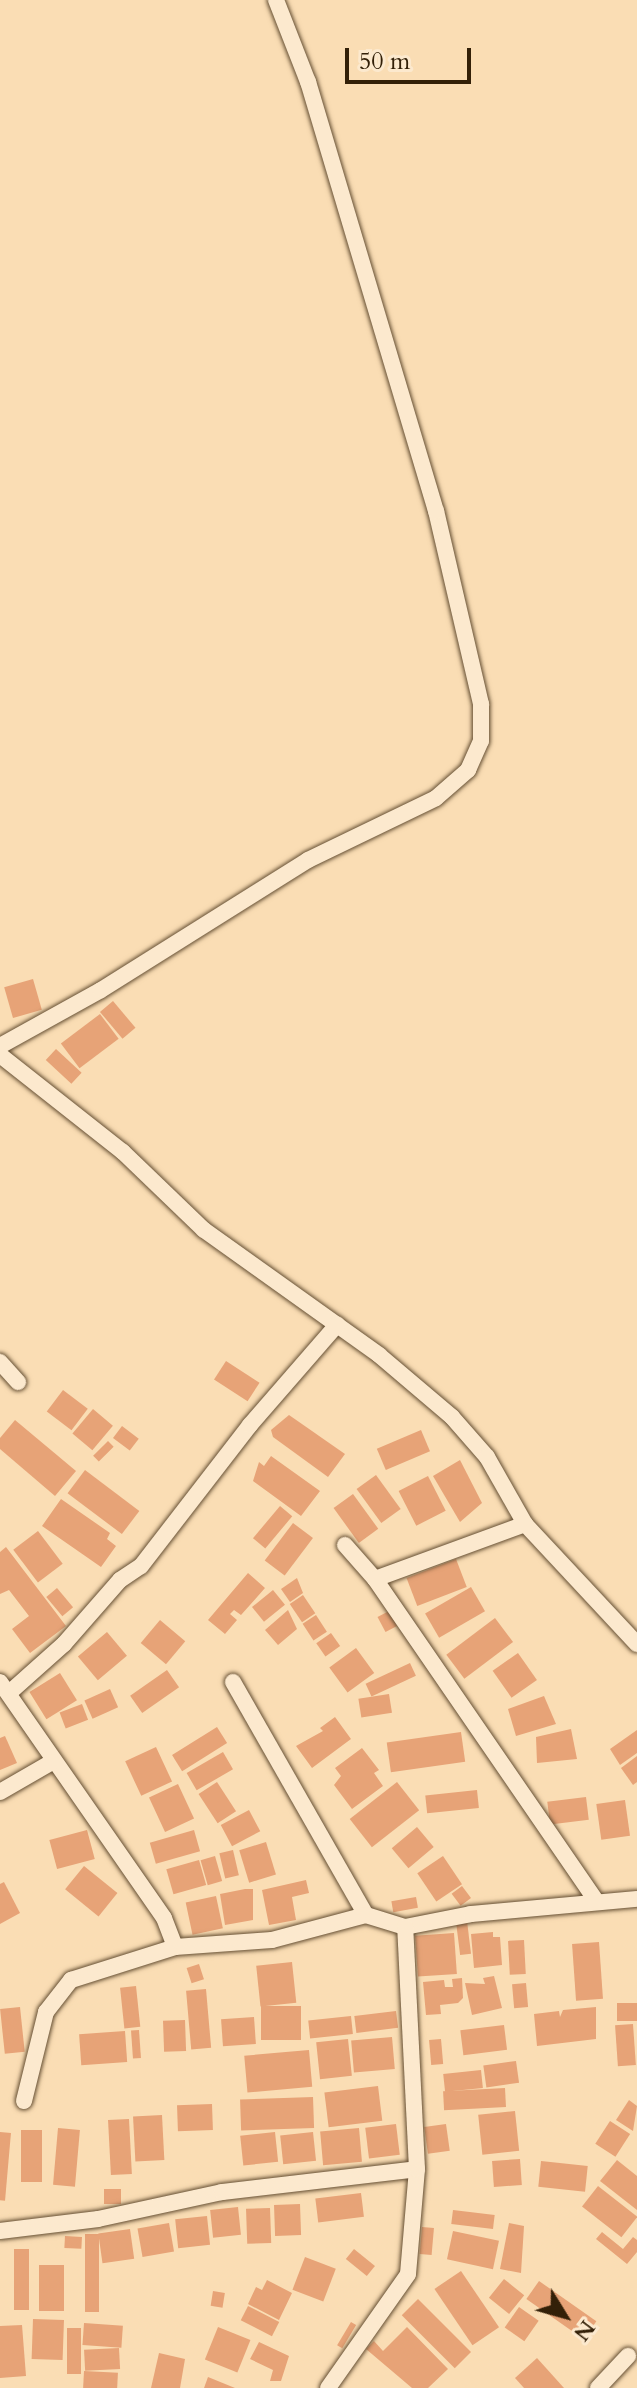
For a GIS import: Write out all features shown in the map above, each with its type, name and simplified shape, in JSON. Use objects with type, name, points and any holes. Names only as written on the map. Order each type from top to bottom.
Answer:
[{"type":"street","points":[[0,1046],[101,990],[308,860],[436,798],[468,770],[481,741],[481,704],[436,511],[308,82],[276,0]]},
{"type":"street","points":[[0,1055],[112,1143],[204,1230],[337,1325],[452,1417],[487,1457],[525,1524],[637,1644]]},
{"type":"street","points":[[175,1947],[164,1918],[52,1762],[5,1688],[64,1644],[120,1580],[141,1566],[250,1425],[337,1325]]},
{"type":"street","points":[[0,1362],[18,1382]]},
{"type":"street","points":[[375,1579],[525,1524]]},
{"type":"street","points":[[345,1545],[375,1579],[596,1901]]},
{"type":"street","points":[[233,1682],[366,1915]]},
{"type":"street","points":[[0,1792],[52,1762]]},
{"type":"street","points":[[24,2101],[55,1994],[71,1980],[175,1947],[272,1940],[366,1915],[405,1927],[596,1901],[637,1899]]},
{"type":"street","points":[[328,2388],[408,2274],[417,2169],[405,1927]]},
{"type":"street","points":[[0,2231],[98,2219],[222,2192],[417,2169]]},
{"type":"street","points":[[598,2388],[628,2356]]},
{"type":"building","points":[[33,979],[42,1010],[13,1018],[4,987]]},
{"type":"building","points":[[113,1001],[135,1028],[122,1039],[100,1012]]},
{"type":"building","points":[[100,1014],[119,1039],[80,1068],[61,1043]]},
{"type":"building","points":[[56,1049],[82,1073],[71,1084],[46,1060]]},
{"type":"building","points":[[226,1361],[260,1383],[248,1401],[214,1379]]},
{"type":"building","points":[[63,1390],[88,1409],[72,1430],[47,1412]]},
{"type":"building","points":[[93,1409],[113,1426],[92,1450],[72,1434]]},
{"type":"building","points":[[289,1415],[345,1454],[328,1477],[273,1437],[271,1430]]},
{"type":"building","points":[[15,1420],[76,1471],[55,1496],[0,1449],[0,1438]]},
{"type":"building","points":[[122,1426],[139,1439],[130,1451],[113,1438]]},
{"type":"building","points":[[421,1430],[430,1451],[386,1470],[377,1449]]},
{"type":"building","points":[[108,1441],[114,1447],[99,1462],[93,1456]]},
{"type":"building","points":[[271,1456],[320,1491],[301,1516],[253,1481],[259,1462],[264,1466]]},
{"type":"building","points":[[460,1460],[482,1503],[460,1522],[433,1476]]},
{"type":"building","points":[[85,1470],[139,1511],[122,1534],[68,1493]]},
{"type":"building","points":[[376,1475],[401,1509],[381,1523],[357,1489]]},
{"type":"building","points":[[428,1476],[446,1511],[416,1526],[399,1491]]},
{"type":"building","points":[[353,1494],[378,1529],[359,1543],[334,1508]]},
{"type":"building","points":[[61,1499],[110,1533],[107,1539],[116,1546],[101,1567],[42,1526]]},
{"type":"building","points":[[280,1506],[292,1516],[265,1548],[253,1538]]},
{"type":"building","points":[[293,1523],[313,1538],[285,1576],[265,1561]]},
{"type":"building","points":[[38,1531],[63,1564],[38,1582],[13,1550]]},
{"type":"building","points":[[6,1547],[66,1626],[30,1653],[12,1629],[29,1616],[9,1590],[0,1594],[0,1552]]},
{"type":"building","points":[[456,1559],[467,1587],[417,1606],[407,1578]]},
{"type":"building","points":[[248,1573],[265,1588],[241,1615],[234,1610],[230,1614],[237,1620],[225,1634],[208,1620]]},
{"type":"building","points":[[297,1578],[303,1593],[290,1602],[281,1589]]},
{"type":"building","points":[[471,1587],[485,1611],[439,1638],[425,1613]]},
{"type":"building","points":[[57,1588],[73,1607],[62,1616],[46,1597]]},
{"type":"building","points":[[273,1590],[285,1605],[264,1622],[252,1607]]},
{"type":"building","points":[[303,1595],[315,1613],[302,1622],[290,1604]]},
{"type":"building","points":[[288,1610],[297,1629],[278,1645],[265,1630]]},
{"type":"building","points":[[389,1611],[397,1626],[386,1632],[378,1617]]},
{"type":"building","points":[[316,1615],[327,1632],[313,1640],[303,1624]]},
{"type":"building","points":[[495,1618],[513,1642],[464,1679],[446,1655]]},
{"type":"building","points":[[160,1620],[185,1641],[166,1664],[141,1643]]},
{"type":"building","points":[[107,1632],[127,1656],[98,1680],[78,1656]]},
{"type":"building","points":[[331,1633],[340,1646],[325,1656],[316,1643]]},
{"type":"building","points":[[356,1648],[374,1673],[348,1692],[329,1667]]},
{"type":"building","points":[[518,1653],[537,1680],[512,1698],[493,1671]]},
{"type":"building","points":[[410,1663],[416,1676],[372,1696],[366,1684]]},
{"type":"building","points":[[167,1670],[179,1687],[142,1713],[130,1696]]},
{"type":"building","points":[[60,1673],[77,1700],[46,1719],[29,1692]]},
{"type":"building","points":[[110,1689],[118,1707],[93,1719],[84,1700]]},
{"type":"building","points":[[389,1694],[392,1713],[361,1718],[358,1699]]},
{"type":"building","points":[[544,1696],[556,1724],[516,1736],[508,1709]]},
{"type":"building","points":[[82,1704],[88,1720],[66,1728],[60,1713]]},
{"type":"building","points":[[335,1717],[351,1739],[312,1768],[296,1746],[323,1731],[320,1728]]},
{"type":"building","points":[[217,1727],[227,1743],[182,1771],[172,1755]]},
{"type":"building","points":[[571,1729],[577,1759],[537,1763],[536,1737]]},
{"type":"building","points":[[637,1730],[637,1753],[620,1765],[610,1749]]},
{"type":"building","points":[[461,1732],[465,1762],[391,1772],[387,1742]]},
{"type":"building","points":[[5,1736],[17,1763],[0,1770],[0,1738]]},
{"type":"building","points":[[156,1747],[172,1781],[141,1796],[125,1761]]},
{"type":"building","points":[[362,1748],[379,1770],[374,1773],[383,1786],[352,1809],[334,1785],[341,1776],[335,1768]]},
{"type":"building","points":[[223,1752],[233,1769],[197,1790],[187,1773]]},
{"type":"building","points":[[637,1756],[637,1782],[633,1785],[621,1768]]},
{"type":"building","points":[[217,1782],[236,1811],[218,1823],[199,1794]]},
{"type":"building","points":[[397,1782],[419,1810],[372,1847],[350,1819]]},
{"type":"building","points":[[178,1784],[194,1818],[165,1832],[149,1798]]},
{"type":"building","points":[[477,1790],[479,1808],[427,1813],[425,1795]]},
{"type":"building","points":[[586,1797],[589,1820],[550,1825],[547,1802]]},
{"type":"building","points":[[625,1800],[630,1836],[601,1840],[596,1804]]},
{"type":"building","points":[[249,1810],[260,1831],[232,1846],[221,1825]]},
{"type":"building","points":[[417,1827],[434,1847],[408,1868],[392,1848]]},
{"type":"building","points":[[87,1830],[95,1859],[57,1869],[49,1840]]},
{"type":"building","points":[[194,1830],[200,1851],[156,1864],[150,1843]]},
{"type":"building","points":[[266,1842],[276,1875],[249,1883],[239,1850]]},
{"type":"building","points":[[233,1850],[239,1875],[225,1878],[219,1853]]},
{"type":"building","points":[[215,1856],[222,1881],[208,1885],[201,1860]]},
{"type":"building","points":[[443,1856],[462,1884],[436,1902],[417,1873]]},
{"type":"building","points":[[199,1860],[206,1885],[173,1894],[166,1869]]},
{"type":"building","points":[[84,1866],[117,1893],[99,1916],[65,1889]]},
{"type":"building","points":[[306,1880],[309,1893],[292,1897],[296,1920],[269,1925],[262,1890]]},
{"type":"building","points":[[4,1882],[20,1913],[0,1924],[0,1884]]},
{"type":"building","points":[[462,1886],[471,1898],[461,1906],[452,1894]]},
{"type":"building","points":[[253,1889],[253,1920],[225,1925],[220,1894]]},
{"type":"building","points":[[216,1896],[223,1928],[193,1935],[186,1902]]},
{"type":"building","points":[[416,1897],[418,1908],[393,1912],[391,1901]]},
{"type":"building","points":[[467,1921],[471,1954],[460,1955],[456,1922]]},
{"type":"building","points":[[493,1932],[493,1937],[500,1937],[502,1965],[474,1968],[471,1934]]},
{"type":"building","points":[[454,1933],[457,1974],[418,1977],[415,1936]]},
{"type":"building","points":[[524,1940],[526,1974],[510,1975],[508,1941]]},
{"type":"building","points":[[599,1942],[603,1999],[576,2001],[572,1944]]},
{"type":"building","points":[[292,1962],[296,2003],[260,2007],[256,1966]]},
{"type":"building","points":[[199,1964],[204,1979],[192,1983],[187,1968]]},
{"type":"building","points":[[494,1976],[502,2008],[472,2015],[465,1983],[485,1984],[483,1978]]},
{"type":"building","points":[[462,1978],[463,1998],[458,2003],[440,2005],[441,2014],[426,2015],[423,1982],[444,1980],[445,1987],[453,1987],[452,1979]]},
{"type":"building","points":[[526,1983],[528,2007],[514,2008],[512,1984]]},
{"type":"building","points":[[136,1986],[140,2027],[124,2028],[120,1988]]},
{"type":"building","points":[[206,1989],[211,2048],[191,2050],[186,1991]]},
{"type":"building","points":[[617,2003],[637,2003],[637,2021],[617,2021]]},
{"type":"building","points":[[261,2006],[301,2006],[301,2040],[261,2040]]},
{"type":"building","points":[[20,2007],[25,2052],[5,2054],[0,2009]]},
{"type":"building","points":[[596,2007],[596,2039],[537,2046],[534,2014],[559,2011],[560,2017],[563,2010]]},
{"type":"building","points":[[396,2011],[398,2028],[356,2033],[354,2016]]},
{"type":"building","points":[[351,2016],[353,2034],[310,2038],[308,2020]]},
{"type":"building","points":[[254,2017],[256,2044],[223,2046],[221,2019]]},
{"type":"building","points":[[185,2020],[186,2051],[164,2052],[163,2021]]},
{"type":"building","points":[[633,2024],[636,2065],[618,2066],[615,2025]]},
{"type":"building","points":[[504,2025],[507,2050],[463,2055],[460,2030]]},
{"type":"building","points":[[139,2030],[141,2058],[133,2058],[131,2031]]},
{"type":"building","points":[[125,2031],[127,2062],[81,2065],[79,2034]]},
{"type":"building","points":[[392,2037],[395,2069],[354,2072],[351,2041]]},
{"type":"building","points":[[348,2039],[352,2076],[320,2079],[316,2042]]},
{"type":"building","points":[[441,2039],[443,2064],[431,2065],[429,2040]]},
{"type":"building","points":[[309,2050],[312,2087],[247,2093],[244,2056]]},
{"type":"building","points":[[516,2061],[519,2083],[486,2087],[483,2066]]},
{"type":"building","points":[[481,2070],[483,2088],[445,2092],[443,2074]]},
{"type":"building","points":[[378,2086],[382,2121],[329,2127],[324,2093]]},
{"type":"building","points":[[505,2088],[506,2107],[444,2110],[443,2091]]},
{"type":"building","points":[[313,2097],[314,2128],[241,2131],[240,2100]]},
{"type":"building","points":[[629,2100],[637,2106],[633,2131],[616,2120]]},
{"type":"building","points":[[212,2104],[213,2130],[178,2131],[177,2105]]},
{"type":"building","points":[[515,2111],[519,2151],[482,2155],[478,2115]]},
{"type":"building","points":[[162,2115],[164,2160],[135,2161],[133,2117]]},
{"type":"building","points":[[129,2119],[132,2174],[111,2175],[108,2120]]},
{"type":"building","points":[[610,2121],[630,2134],[615,2157],[595,2144]]},
{"type":"building","points":[[396,2124],[400,2155],[369,2159],[365,2128]]},
{"type":"building","points":[[446,2124],[450,2151],[428,2154],[424,2127]]},
{"type":"building","points":[[58,2128],[80,2130],[75,2187],[53,2185]]},
{"type":"building","points":[[359,2128],[362,2162],[323,2165],[320,2131]]},
{"type":"building","points":[[21,2130],[42,2130],[42,2182],[21,2182]]},
{"type":"building","points":[[0,2132],[11,2133],[5,2201],[0,2200]]},
{"type":"building","points":[[275,2132],[278,2162],[243,2165],[240,2136]]},
{"type":"building","points":[[313,2132],[316,2161],[283,2164],[280,2135]]},
{"type":"building","points":[[520,2159],[522,2185],[494,2187],[492,2161]]},
{"type":"building","points":[[617,2160],[637,2176],[637,2210],[600,2181]]},
{"type":"building","points":[[541,2161],[588,2166],[585,2192],[538,2187]]},
{"type":"building","points":[[598,2186],[637,2216],[621,2237],[582,2206]]},
{"type":"building","points":[[104,2189],[121,2189],[121,2204],[104,2204]]},
{"type":"building","points":[[361,2193],[364,2217],[318,2222],[315,2199]]},
{"type":"building","points":[[300,2204],[301,2235],[275,2236],[274,2205]]},
{"type":"building","points":[[238,2207],[241,2235],[213,2238],[210,2210]]},
{"type":"building","points":[[270,2208],[271,2243],[247,2244],[246,2209]]},
{"type":"building","points":[[453,2210],[495,2215],[493,2229],[451,2224]]},
{"type":"building","points":[[207,2216],[210,2245],[178,2248],[175,2219]]},
{"type":"building","points":[[169,2223],[174,2252],[143,2257],[137,2229]]},
{"type":"building","points":[[509,2223],[524,2226],[521,2273],[500,2269]]},
{"type":"building","points":[[422,2227],[434,2228],[432,2255],[420,2254]]},
{"type":"building","points":[[130,2229],[134,2259],[102,2263],[98,2233]]},
{"type":"building","points":[[453,2231],[499,2241],[493,2269],[447,2259]]},
{"type":"building","points":[[602,2232],[623,2249],[633,2237],[637,2240],[637,2252],[627,2264],[596,2239]]},
{"type":"building","points":[[85,2234],[99,2234],[99,2312],[85,2312]]},
{"type":"building","points":[[65,2236],[82,2237],[81,2249],[64,2248]]},
{"type":"building","points":[[14,2249],[29,2249],[29,2310],[14,2310]]},
{"type":"building","points":[[354,2249],[375,2266],[367,2276],[346,2259]]},
{"type":"building","points":[[305,2257],[336,2269],[323,2302],[292,2290]]},
{"type":"building","points":[[39,2265],[64,2265],[64,2311],[39,2311]]},
{"type":"building","points":[[461,2271],[499,2327],[472,2345],[434,2289]]},
{"type":"building","points":[[504,2279],[524,2295],[509,2314],[489,2298]]},
{"type":"building","points":[[267,2280],[292,2293],[279,2320],[248,2304],[256,2287],[262,2290]]},
{"type":"building","points":[[539,2281],[596,2321],[584,2339],[526,2299]]},
{"type":"building","points":[[213,2291],[225,2293],[223,2308],[211,2306]]},
{"type":"building","points":[[418,2299],[471,2352],[455,2368],[402,2315]]},
{"type":"building","points":[[248,2306],[279,2322],[272,2336],[241,2320]]},
{"type":"building","points":[[519,2307],[539,2321],[524,2341],[505,2327]]},
{"type":"building","points":[[33,2319],[64,2320],[63,2360],[32,2359]]},
{"type":"building","points":[[351,2322],[356,2325],[342,2348],[337,2345]]},
{"type":"building","points":[[84,2323],[123,2326],[121,2348],[82,2345]]},
{"type":"building","points":[[22,2325],[26,2376],[0,2378],[0,2326]]},
{"type":"building","points":[[218,2327],[250,2340],[237,2373],[205,2359]]},
{"type":"building","points":[[407,2327],[448,2369],[428,2388],[412,2388],[366,2349],[374,2341],[383,2351]]},
{"type":"building","points":[[67,2328],[81,2328],[81,2374],[67,2374]]},
{"type":"building","points":[[259,2342],[289,2356],[281,2381],[270,2381],[273,2370],[250,2359]]},
{"type":"building","points":[[119,2348],[120,2369],[85,2371],[84,2350]]},
{"type":"building","points":[[159,2353],[185,2359],[180,2388],[151,2388]]},
{"type":"building","points":[[537,2358],[564,2388],[524,2388],[515,2378]]},
{"type":"building","points":[[84,2371],[118,2373],[117,2388],[83,2388]]},
{"type":"building","points":[[208,2377],[235,2388],[204,2388]]}]
